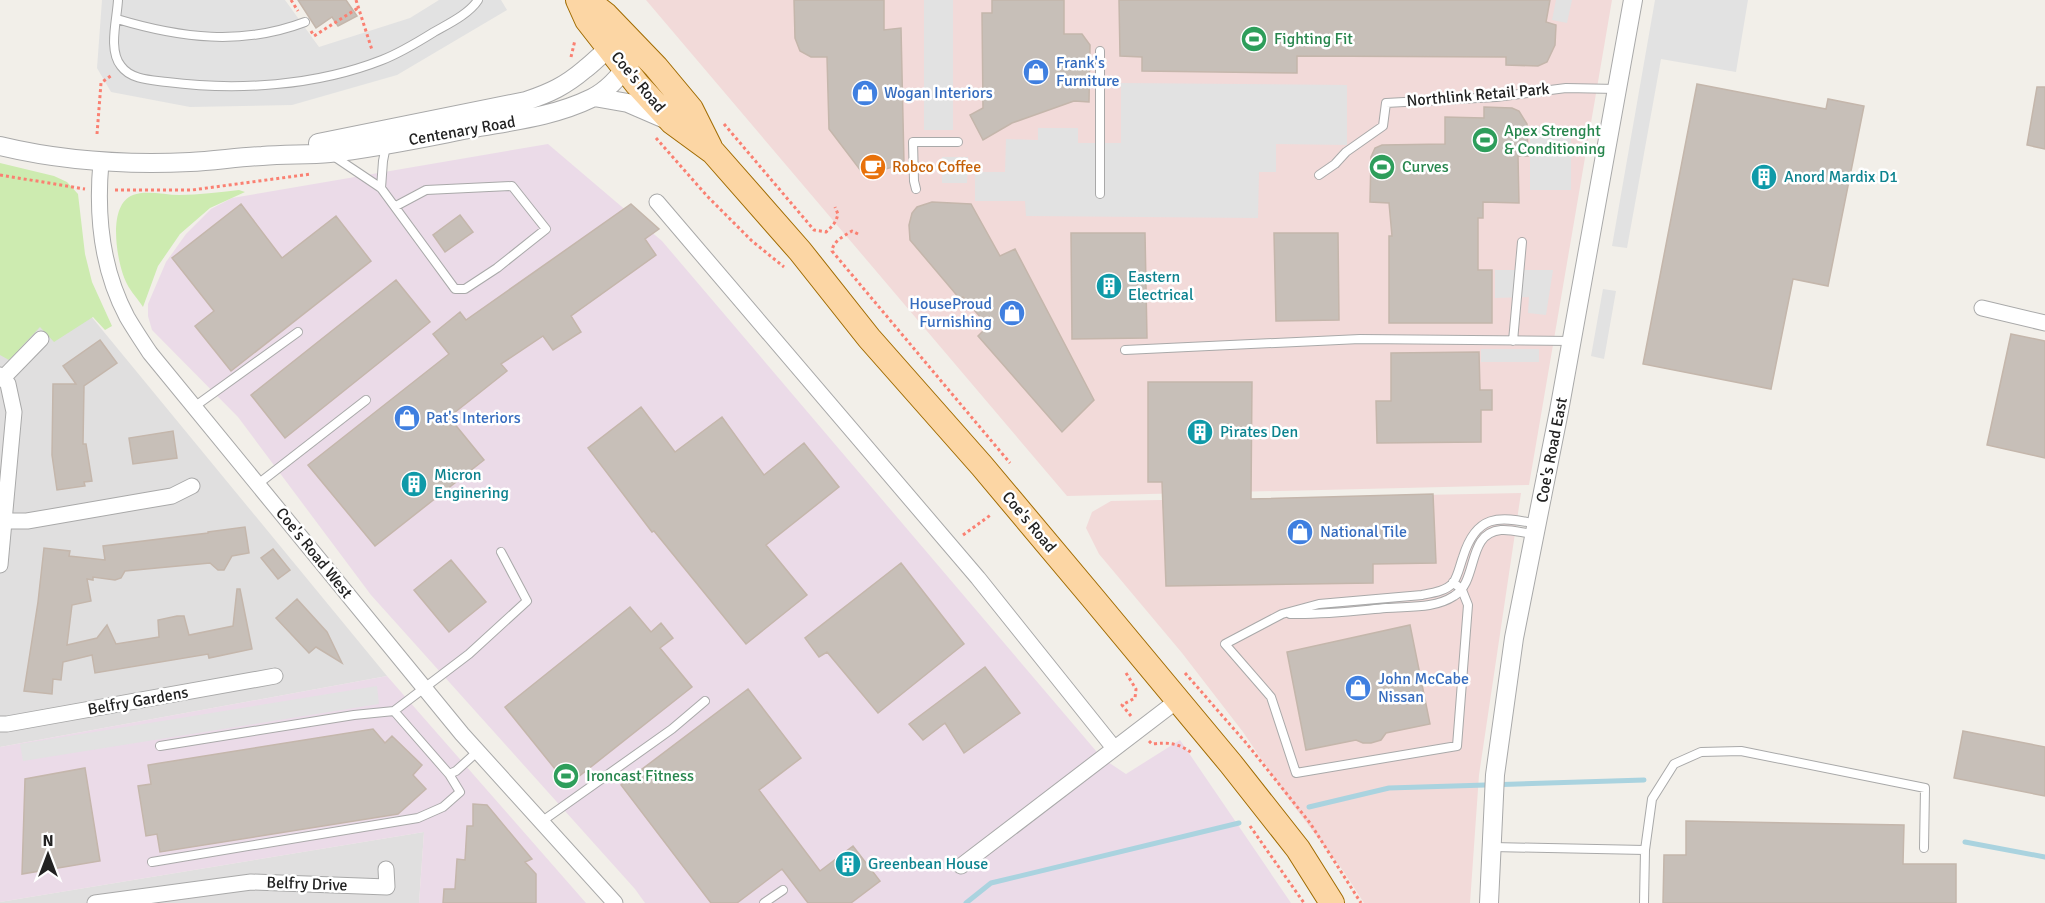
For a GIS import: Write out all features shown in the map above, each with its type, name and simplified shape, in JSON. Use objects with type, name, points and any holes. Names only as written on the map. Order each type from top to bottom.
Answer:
[{"type":"main road","name":"Coe's Road","points":[[578,0],[587,20],[625,50],[691,109],[713,152]]},
{"type":"main road","name":"Coe's Road","points":[[587,0],[606,15],[625,50],[637,84],[672,122],[713,152],[800,252],[869,338],[981,466],[1178,700],[1298,849],[1332,903]]},
{"type":"street","name":"Coe's Road East","points":[[1489,903],[1495,776],[1515,638],[1572,341],[1633,0]]},
{"type":"street","name":"Centenary Road","points":[[0,146],[27,153],[101,162],[190,162],[329,153],[386,146],[525,120],[559,111],[594,97],[615,81],[625,50]]},
{"type":"street","name":"Centenary Road","points":[[261,156],[526,101],[555,92],[585,69],[625,50]]},
{"type":"street","points":[[594,97],[628,103],[672,122]]},
{"type":"street","name":"Coe's Road West","points":[[101,162],[99,231],[104,254],[126,316],[150,353],[478,752],[615,903]]},
{"type":"street","points":[[657,202],[949,545],[1114,748]]},
{"type":"street","points":[[1982,308],[2045,323]]},
{"type":"street","points":[[0,565],[14,412],[8,384],[2,376],[41,339]]},
{"type":"street","points":[[4,521],[27,521],[172,496],[192,486]]},
{"type":"street","name":"Belfry Gardens","points":[[0,724],[275,676]]},
{"type":"street","points":[[961,866],[1178,700]]},
{"type":"street","name":"Belfry Drive","points":[[95,903],[212,895],[251,882],[387,887],[386,868]]},
{"type":"lane","points":[[118,0],[114,53],[121,67],[130,75],[189,85],[218,86],[302,81],[375,62],[447,25],[478,0]]},
{"type":"lane","points":[[117,19],[170,34],[217,37],[270,33],[305,22]]},
{"type":"lane","points":[[1100,51],[1100,194]]},
{"type":"lane","name":"Northlink Retail Park","points":[[1319,175],[1335,164],[1346,152],[1383,126],[1386,103],[1496,97],[1566,88],[1617,89]]},
{"type":"lane","points":[[916,189],[913,142],[958,142]]},
{"type":"lane","points":[[381,188],[386,146]]},
{"type":"lane","points":[[329,153],[381,188],[456,289],[465,289],[497,268],[546,229],[512,186],[426,190],[396,206]]},
{"type":"lane","points":[[1513,341],[1522,242]]},
{"type":"lane","points":[[194,406],[298,332]]},
{"type":"lane","points":[[1125,350],[1360,339],[1572,341]]},
{"type":"lane","points":[[258,484],[366,400]]},
{"type":"lane","points":[[1453,582],[1462,590],[1468,604],[1456,746],[1296,773],[1272,697],[1225,644],[1282,614],[1319,604],[1422,595],[1437,591],[1453,582],[1470,537],[1482,524],[1501,519],[1536,529]]},
{"type":"lane","points":[[1282,614],[1320,615],[1424,606],[1447,599],[1462,590],[1479,543],[1488,534],[1502,530],[1536,529]]},
{"type":"lane","points":[[160,746],[354,715],[394,711],[469,654],[527,601],[501,552]]},
{"type":"lane","points":[[542,822],[672,729],[705,701]]},
{"type":"lane","points":[[152,862],[418,818],[443,807],[460,792],[449,774],[394,711]]},
{"type":"lane","points":[[449,774],[456,771],[478,752]]},
{"type":"lane","points":[[1644,903],[1645,850],[1652,799],[1674,764],[1701,752],[1741,752],[1925,788],[1924,848]]},
{"type":"lane","points":[[1492,847],[1645,850]]},
{"type":"lane","points":[[764,903],[783,890]]},
{"type":"path","points":[[291,0],[314,36],[358,8]]},
{"type":"path","points":[[356,0],[375,62]]},
{"type":"path","points":[[571,57],[575,38]]},
{"type":"path","points":[[97,134],[101,83],[121,67]]},
{"type":"path","points":[[721,121],[814,230],[826,232],[831,228],[838,214],[835,207]]},
{"type":"path","points":[[651,133],[730,219],[790,273]]},
{"type":"path","points":[[0,175],[99,190],[192,190],[314,173]]},
{"type":"path","points":[[949,545],[994,515],[986,506]]},
{"type":"path","points":[[1120,666],[1136,689],[1135,698],[1122,705],[1152,744],[1168,742],[1180,744],[1194,754]]},
{"type":"path","points":[[1247,821],[1304,903]]},
{"type":"shaded area","points":[[102,0],[285,0],[319,47],[410,18],[439,0],[501,0],[507,10],[397,75],[292,105],[190,107],[111,92],[97,68]]},
{"type":"shaded area","points":[[646,0],[1612,0],[1529,485],[1067,496]]},
{"type":"shaded area","points":[[924,0],[953,0],[953,130],[924,130]]},
{"type":"shaded area","points":[[1556,0],[1572,0],[1567,23],[1552,20]]},
{"type":"shaded area","points":[[1655,0],[1748,0],[1736,72],[1661,59],[1627,248],[1612,246]]},
{"type":"shaded area","points":[[1121,83],[1347,85],[1347,145],[1276,144],[1276,172],[1259,172],[1258,218],[1026,216],[1025,201],[975,201],[975,172],[1005,172],[1006,139],[1038,140],[1038,128],[1078,128],[1078,143],[1121,143]]},
{"type":"shaded area","points":[[1530,126],[1571,126],[1571,190],[1530,190]]},
{"type":"shaded area","points":[[548,144],[662,241],[1102,758],[1126,774],[1180,740],[1291,903],[645,903],[635,889],[371,595],[238,417],[152,330],[148,316],[148,304],[166,262],[186,234],[211,209],[232,198]]},
{"type":"shaded area","points":[[942,157],[968,157],[967,183],[942,183]]},
{"type":"shaded area","points":[[0,200],[90,315],[387,676],[0,747]]},
{"type":"shaded area","points":[[1495,270],[1553,270],[1546,315],[1528,313],[1529,297],[1495,298]]},
{"type":"shaded area","points":[[1603,289],[1616,291],[1604,359],[1591,356]]},
{"type":"shaded area","points":[[1481,349],[1539,349],[1539,362],[1481,362]]},
{"type":"shaded area","points":[[1521,493],[1479,775],[1470,903],[1364,903],[1243,732],[1182,653],[1099,554],[1086,528],[1092,512],[1111,501]]},
{"type":"shaded area","points":[[387,676],[586,903],[419,903],[424,832],[0,902],[0,747]]},
{"type":"shaded area","points":[[377,686],[379,704],[23,761],[20,744]]},
{"type":"shaded area","points":[[424,832],[419,903],[0,903],[0,902]]},
{"type":"green space","points":[[0,163],[54,176],[67,182],[78,194],[85,254],[92,282],[112,326],[105,330],[93,317],[54,342],[40,327],[9,360],[0,355]]},
{"type":"green space","points":[[239,190],[245,192],[210,208],[180,234],[158,266],[143,307],[127,284],[117,250],[119,210],[125,201],[133,195],[144,193],[186,195]]},
{"type":"building","points":[[298,0],[346,0],[357,16],[338,26],[332,17],[316,28]]},
{"type":"building","name":"Wogan Interiors","points":[[794,0],[884,0],[884,30],[901,28],[904,164],[864,175],[829,129],[827,57],[811,57],[800,51],[795,38]]},
{"type":"building","name":"Frank's Furniture","points":[[992,0],[1064,0],[1064,34],[1082,34],[1090,45],[1089,102],[1074,101],[1012,123],[983,140],[970,115],[983,108],[982,13],[992,13]]},
{"type":"building","points":[[1119,0],[1550,0],[1546,22],[1556,25],[1555,45],[1547,62],[1538,66],[1506,65],[1506,57],[1297,56],[1297,73],[1142,71],[1142,57],[1120,56]]},
{"type":"building","name":"Anord Mardix D1","points":[[1697,84],[1826,109],[1828,99],[1864,106],[1828,286],[1793,279],[1771,389],[1643,364]]},
{"type":"building","points":[[2037,87],[2045,87],[2045,149],[2027,145]]},
{"type":"building","points":[[1484,107],[1512,108],[1519,111],[1527,124],[1528,156],[1518,156],[1519,203],[1483,202],[1483,218],[1478,218],[1478,270],[1492,270],[1492,323],[1389,323],[1389,236],[1392,236],[1389,203],[1370,202],[1371,157],[1375,148],[1382,145],[1445,144],[1445,117],[1484,118]]},
{"type":"building","name":"HouseProud Furnishing","points":[[932,202],[971,204],[1000,256],[1015,249],[1094,400],[1062,432],[978,336],[988,326],[963,297],[960,299],[910,240],[909,225],[912,213],[917,207]]},
{"type":"building","points":[[241,204],[282,258],[336,216],[371,261],[231,371],[195,326],[214,311],[172,258]]},
{"type":"building","points":[[631,204],[659,229],[645,239],[656,255],[571,316],[581,332],[553,350],[543,336],[501,364],[507,371],[449,417],[484,460],[375,546],[308,465],[449,354],[433,334],[460,312],[466,320]]},
{"type":"building","points":[[460,215],[473,232],[445,252],[433,235]]},
{"type":"building","name":"Eastern Electrical","points":[[1071,233],[1145,233],[1147,338],[1072,339]]},
{"type":"building","points":[[1274,233],[1338,233],[1339,320],[1276,321]]},
{"type":"building","points":[[396,280],[430,322],[285,438],[251,395]]},
{"type":"building","points":[[2011,334],[2045,341],[2045,458],[1987,445]]},
{"type":"building","points":[[100,340],[117,363],[84,386],[83,444],[86,444],[92,481],[84,482],[85,486],[57,490],[52,455],[53,384],[76,384],[63,366]]},
{"type":"building","points":[[1479,352],[1480,390],[1492,390],[1492,410],[1481,410],[1481,442],[1377,443],[1376,401],[1391,401],[1391,353]]},
{"type":"building","name":"National Tile","points":[[1148,382],[1252,382],[1251,499],[1433,494],[1436,563],[1373,564],[1373,583],[1166,586],[1162,482],[1148,482]]},
{"type":"building","points":[[641,407],[675,452],[722,417],[764,475],[804,443],[839,487],[766,545],[807,595],[746,644],[654,531],[652,532],[588,448]]},
{"type":"building","points":[[173,431],[177,458],[133,464],[129,438]]},
{"type":"building","points":[[245,527],[249,553],[232,556],[224,570],[218,570],[210,563],[125,571],[121,578],[115,580],[93,577],[93,580],[87,579],[91,601],[72,605],[67,645],[97,638],[107,625],[116,644],[159,637],[158,620],[177,616],[184,616],[189,635],[233,626],[237,589],[240,589],[252,649],[209,658],[208,654],[95,673],[92,655],[63,662],[61,680],[53,679],[52,694],[24,691],[44,548],[70,551],[69,556],[105,560],[103,546]]},
{"type":"building","points":[[273,549],[290,570],[278,579],[261,558]]},
{"type":"building","points":[[451,560],[486,602],[449,632],[414,590]]},
{"type":"building","points":[[901,563],[964,644],[878,713],[827,652],[819,657],[805,638]]},
{"type":"building","points":[[297,599],[327,632],[342,663],[316,647],[309,653],[276,618]]},
{"type":"building","points":[[630,607],[651,632],[661,623],[673,638],[660,648],[692,687],[568,785],[505,707]]},
{"type":"building","name":"John McCabe Nissan","points":[[1410,625],[1430,724],[1386,733],[1381,740],[1371,743],[1356,740],[1306,750],[1287,652]]},
{"type":"building","points":[[985,667],[1020,713],[964,753],[945,723],[923,740],[909,724]]},
{"type":"building","points":[[748,689],[801,758],[759,790],[820,871],[853,846],[880,881],[851,903],[808,903],[782,869],[737,903],[711,903],[621,785]]},
{"type":"building","points":[[373,729],[385,743],[392,736],[422,765],[413,775],[426,789],[398,814],[160,852],[157,834],[146,836],[138,786],[151,784],[148,765]]},
{"type":"building","points":[[1963,731],[2045,747],[2045,796],[1954,778]]},
{"type":"building","points":[[85,768],[100,861],[22,874],[25,779]]},
{"type":"building","points":[[473,804],[487,805],[532,859],[525,862],[536,874],[536,903],[443,903],[444,889],[455,889],[457,859],[465,860],[467,826],[473,826]]},
{"type":"building","points":[[1686,821],[1904,825],[1903,864],[1956,864],[1956,903],[1663,903],[1664,855],[1686,855]]},
{"type":"waterway","points":[[1309,807],[1389,788],[1644,780]]},
{"type":"waterway","points":[[966,903],[991,883],[1239,823]]},
{"type":"waterway","points":[[1965,842],[2045,857]]},
{"type":"place","name":"Fighting Fit","points":[[1254,39]]},
{"type":"place","name":"Frank's Furniture","points":[[1036,72]]},
{"type":"place","name":"Wogan Interiors","points":[[865,93]]},
{"type":"place","name":"Apex Strenght & Conditioning","points":[[1485,140]]},
{"type":"place","name":"Robco Coffee","points":[[873,167]]},
{"type":"place","name":"Curves","points":[[1382,167]]},
{"type":"place","name":"Anord Mardix D1","points":[[1764,177]]},
{"type":"place","name":"Eastern Electrical","points":[[1109,286]]},
{"type":"place","name":"HouseProud Furnishing","points":[[1012,313]]},
{"type":"place","name":"Pat's Interiors","points":[[407,418]]},
{"type":"place","name":"Pirates Den","points":[[1200,432]]},
{"type":"place","name":"Micron Enginering","points":[[414,484]]},
{"type":"place","name":"National Tile","points":[[1300,532]]},
{"type":"place","name":"John McCabe Nissan","points":[[1358,688]]},
{"type":"place","name":"Ironcast Fitness","points":[[566,776]]},
{"type":"place","name":"Greenbean House","points":[[848,864]]}]
